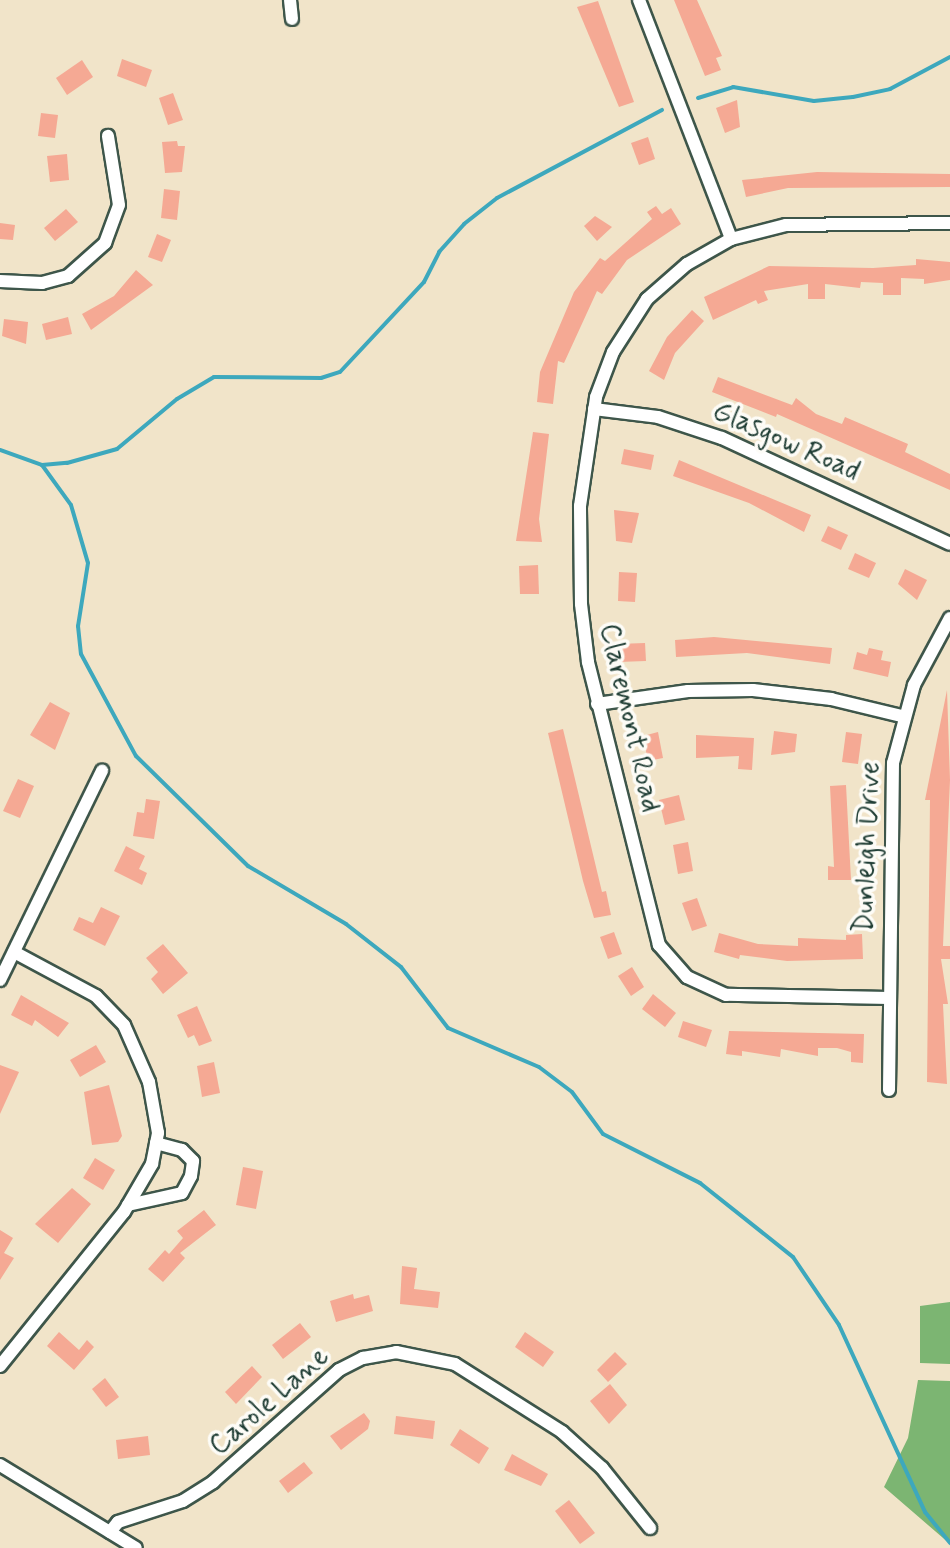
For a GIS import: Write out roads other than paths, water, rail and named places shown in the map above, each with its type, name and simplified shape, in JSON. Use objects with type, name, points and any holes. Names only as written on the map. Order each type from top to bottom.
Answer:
[{"type":"street","points":[[290,0],[292,19]]},
{"type":"street","points":[[639,0],[731,239]]},
{"type":"street","points":[[0,281],[42,283],[68,276],[105,243],[119,205],[108,136]]},
{"type":"street","name":"Claremont Road","points":[[889,998],[734,997],[709,990],[679,970],[655,936],[597,704],[584,635],[578,555],[583,472],[594,409],[613,352],[637,312],[687,264],[731,239],[811,223],[950,223]]},
{"type":"street","name":"Glasgow Road","points":[[594,409],[658,417],[722,438],[950,544]]},
{"type":"street","name":"Dunleigh Drive","points":[[889,1090],[889,806],[902,716],[950,618]]},
{"type":"street","points":[[597,704],[675,692],[753,690],[831,699],[902,716]]},
{"type":"street","points":[[0,980],[102,771]]},
{"type":"street","points":[[0,1366],[128,1205],[152,1164],[156,1143],[149,1082],[124,1025],[96,996],[14,952]]},
{"type":"street","points":[[128,1205],[182,1193],[191,1176],[193,1161],[182,1150],[156,1143]]},
{"type":"street","name":"Carole Lane","points":[[110,1532],[118,1522],[183,1501],[213,1482],[339,1370],[363,1358],[396,1352],[455,1364],[519,1402],[586,1450],[650,1528]]},
{"type":"street","points":[[0,1465],[136,1548]]},
{"type":"waterway","points":[[698,98],[733,87],[814,101],[853,97],[890,89],[950,57]]},
{"type":"waterway","points":[[0,450],[42,465],[67,463],[117,449],[177,399],[214,377],[321,378],[340,372],[424,282],[439,252],[464,224],[497,198],[662,110]]},
{"type":"waterway","points":[[42,465],[71,505],[88,563],[78,626],[81,654],[136,756],[248,866],[346,924],[401,967],[448,1028],[539,1067],[572,1092],[603,1134],[700,1183],[793,1257],[839,1325],[925,1512],[950,1543]]}]
